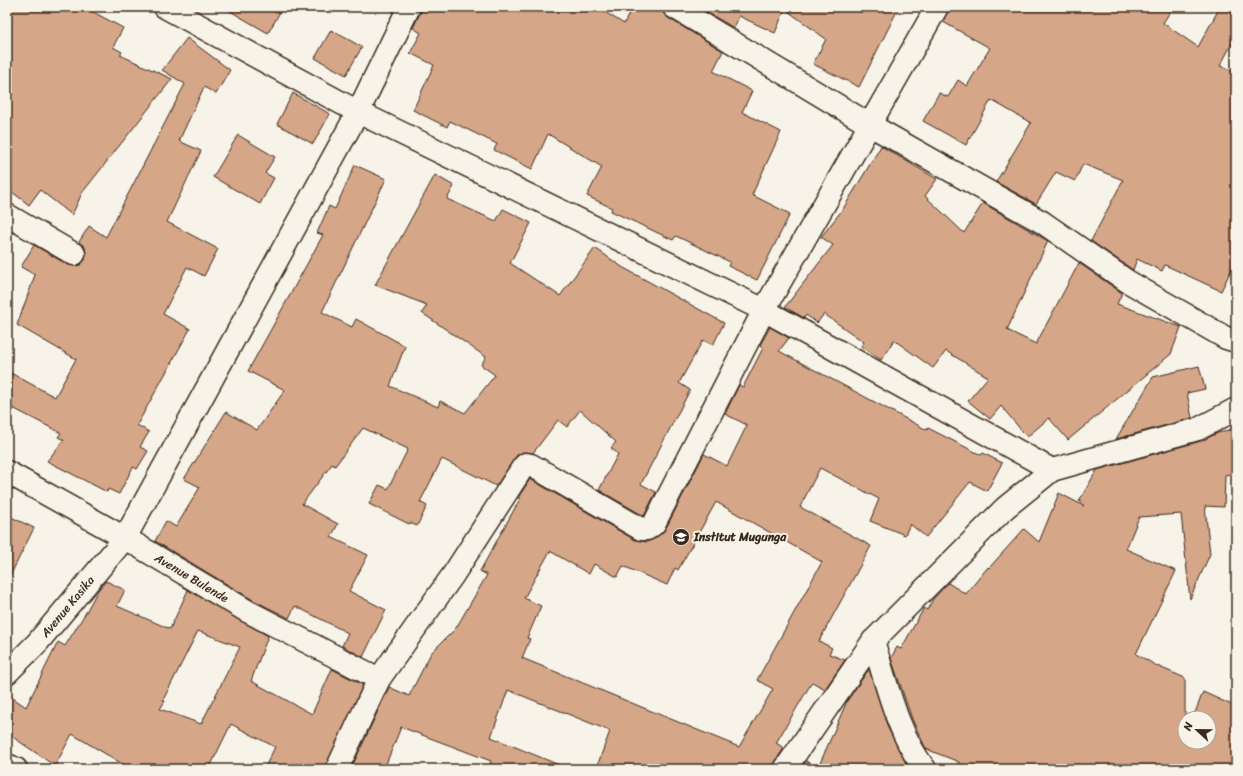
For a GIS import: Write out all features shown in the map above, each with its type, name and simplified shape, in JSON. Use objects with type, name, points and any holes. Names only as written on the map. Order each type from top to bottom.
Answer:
[{"type":"street","points":[[165,7],[358,112],[764,310],[1052,470]]},
{"type":"street","name":"Avenue Kasika","points":[[7,673],[37,643],[125,538],[358,112],[409,7]]},
{"type":"street","points":[[674,7],[870,125],[1042,222],[1127,281],[1226,338],[1236,341]]},
{"type":"street","points":[[337,769],[379,679],[454,575],[526,464],[531,465],[641,529],[647,529],[654,524],[764,310],[937,7]]},
{"type":"street","points":[[7,215],[74,254]]},
{"type":"street","points":[[785,769],[873,641],[1005,508],[1052,470],[1198,429],[1236,409]]},
{"type":"street","name":"Avenue Bulende","points":[[7,472],[125,538],[247,611],[379,679]]},
{"type":"street","points":[[873,641],[898,721],[916,758],[924,769]]},
{"type":"street","points":[[7,764],[16,769]]},
{"type":"building","points":[[7,7],[84,7],[123,28],[113,47],[122,52],[120,55],[172,79],[82,193],[72,215],[40,190],[29,205],[7,188]]},
{"type":"building","points":[[223,7],[283,7],[268,33]]},
{"type":"building","points":[[423,7],[597,7],[624,24],[632,7],[662,7],[663,13],[668,18],[723,51],[713,71],[752,91],[742,112],[781,132],[752,195],[790,214],[757,280],[728,266],[730,262],[676,236],[673,240],[611,211],[612,208],[587,196],[602,167],[548,134],[532,169],[494,150],[497,144],[450,121],[447,127],[413,110],[434,65],[410,53],[421,33],[413,28]]},
{"type":"building","points":[[698,7],[899,7],[859,87],[813,64],[826,39],[785,9],[775,33],[739,16],[734,28]]},
{"type":"building","points":[[949,7],[1173,7],[1163,23],[1198,47],[1220,7],[1236,15],[1236,36],[1220,66],[1236,72],[1236,260],[1221,291],[1165,265],[1162,271],[1137,259],[1133,270],[1091,241],[1123,180],[1083,164],[1075,181],[1056,172],[1036,204],[996,182],[1031,123],[991,100],[966,145],[923,121],[939,93],[948,97],[958,80],[967,86],[990,48],[943,22]]},
{"type":"building","points":[[331,30],[362,47],[346,75],[315,58]]},
{"type":"building","points":[[187,38],[230,70],[216,94],[204,87],[179,141],[201,151],[167,222],[218,249],[204,276],[187,267],[163,314],[190,329],[137,425],[149,432],[140,447],[148,451],[137,469],[133,467],[119,494],[108,489],[107,492],[47,461],[64,440],[58,437],[61,433],[7,405],[7,371],[55,397],[76,359],[17,325],[35,275],[21,267],[34,245],[68,265],[80,265],[85,260],[86,254],[85,247],[79,242],[89,226],[106,237],[185,84],[162,70]]},
{"type":"building","points":[[293,93],[330,114],[313,144],[277,124]]},
{"type":"building","points":[[238,135],[275,157],[265,173],[274,178],[260,204],[213,177]]},
{"type":"building","points":[[881,146],[937,179],[925,196],[964,233],[983,203],[1048,241],[1007,330],[1036,344],[1079,263],[1122,293],[1117,304],[1181,327],[1171,354],[1068,440],[1049,418],[1027,437],[1001,406],[990,419],[968,401],[988,377],[946,351],[933,368],[894,340],[881,360],[861,346],[864,342],[824,314],[817,323],[806,315],[804,318],[785,307],[833,245],[821,237],[843,209]]},
{"type":"building","points":[[355,165],[386,179],[322,312],[352,327],[356,319],[405,346],[390,386],[438,407],[440,401],[465,413],[495,375],[481,365],[486,357],[422,313],[427,305],[375,285],[435,175],[454,186],[447,199],[496,221],[503,209],[531,223],[510,263],[560,296],[595,248],[622,267],[724,323],[713,345],[703,340],[679,383],[690,390],[641,484],[656,492],[644,516],[599,490],[618,454],[611,448],[616,442],[580,410],[567,427],[558,420],[533,453],[523,452],[517,455],[496,486],[442,459],[420,502],[427,506],[417,526],[410,523],[409,524],[369,504],[379,485],[388,489],[408,449],[363,428],[335,466],[332,464],[302,504],[338,524],[331,537],[368,555],[349,591],[386,610],[363,657],[342,646],[348,633],[295,606],[289,618],[253,600],[155,541],[166,521],[176,527],[200,487],[184,479],[226,412],[257,430],[285,390],[248,371],[323,235],[317,233],[329,206],[335,209]]},
{"type":"building","points":[[770,327],[789,338],[779,351],[927,430],[928,428],[981,455],[983,453],[1002,463],[987,491],[970,482],[926,537],[910,524],[905,535],[870,521],[879,499],[820,468],[800,507],[871,546],[819,641],[832,648],[829,654],[845,660],[825,689],[812,682],[776,743],[784,748],[775,762],[773,769],[596,769],[610,731],[508,690],[491,737],[569,769],[488,769],[491,761],[401,727],[384,769],[351,769],[389,687],[409,696],[431,653],[456,628],[487,575],[480,571],[520,499],[518,498],[530,479],[635,540],[647,542],[654,539],[665,530],[704,454],[727,466],[747,425],[725,414],[739,385],[743,387],[763,348],[760,345]],"holes":[[[716,502],[822,562],[757,680],[773,689],[739,747],[522,658],[530,639],[527,638],[541,606],[524,598],[550,551],[589,574],[594,564],[617,577],[623,566],[667,585],[675,568],[678,570]]]},
{"type":"building","points":[[1199,366],[1205,389],[1187,393],[1192,418],[1116,439],[1153,377]]},
{"type":"building","points":[[1236,428],[1236,473],[1225,475],[1224,507],[1205,506],[1210,554],[1190,599],[1181,514],[1139,517],[1126,549],[1176,571],[1136,654],[1157,666],[1185,678],[1185,710],[1177,710],[1177,750],[1217,750],[1217,710],[1196,710],[1203,692],[1236,707],[1236,769],[957,769],[959,762],[926,749],[912,719],[891,658],[897,647],[901,649],[924,608],[927,610],[933,599],[948,583],[966,594],[988,567],[989,568],[1024,529],[1039,542],[1059,493],[1084,506],[1079,501],[1097,470],[1201,441],[1218,433]]},
{"type":"building","points":[[7,515],[34,528],[7,582]]},
{"type":"building","points":[[106,581],[125,590],[117,606],[170,629],[188,590],[268,636],[251,681],[312,714],[332,669],[363,685],[325,769],[264,769],[275,747],[231,724],[209,769],[131,769],[72,734],[55,766],[7,733],[7,694],[26,707],[58,642],[65,646],[98,590]],"holes":[[[198,631],[240,647],[201,724],[160,709],[165,701],[163,700]]]},
{"type":"building","points":[[869,669],[888,728],[906,763],[904,769],[800,769],[806,761],[818,768],[847,701]]},
{"type":"place","name":"Institut Mugunga","points":[[681,537]]}]
